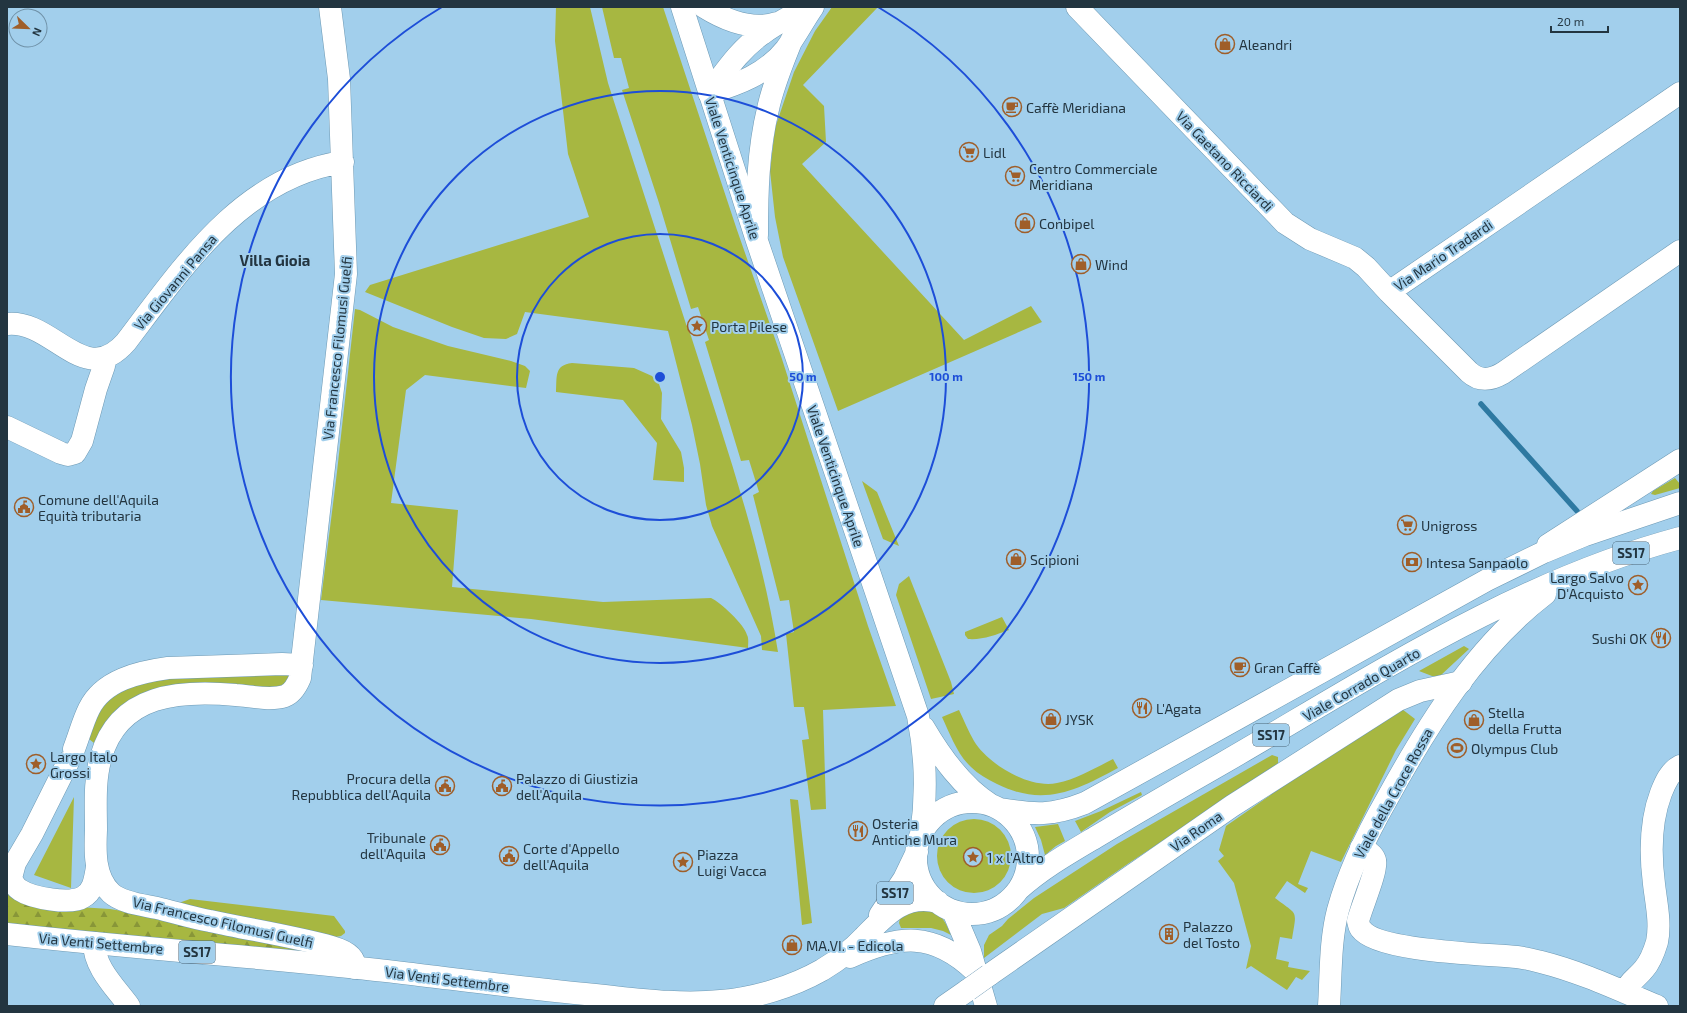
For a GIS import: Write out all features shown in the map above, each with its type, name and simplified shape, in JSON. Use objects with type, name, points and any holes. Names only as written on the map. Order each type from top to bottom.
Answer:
[{"type":"street","name":"Via Francesco Filomusi Guelfi","points":[[330,7],[339,79],[346,240],[346,285],[302,665],[297,684],[293,691],[286,696],[275,698],[196,693],[178,694],[154,700],[131,712],[118,724],[110,736],[99,764],[95,844],[97,867],[108,890],[112,894],[125,900],[208,921],[342,950],[354,961],[355,968]]},
{"type":"street","name":"Viale Venticinque Aprile","points":[[682,7],[757,241],[918,716],[925,769],[924,816],[919,844]]},
{"type":"street","points":[[704,7],[716,14],[743,24],[768,25],[787,30]]},
{"type":"street","points":[[709,93],[739,84],[754,76],[778,58],[787,30],[807,7]]},
{"type":"street","points":[[709,93],[743,50],[761,34],[787,30],[813,7]]},
{"type":"street","name":"Via Gaetano Ricciardi","points":[[1077,7],[1285,223],[1310,239],[1355,258],[1366,267],[1389,292]]},
{"type":"street","points":[[757,241],[758,186],[764,128],[787,30]]},
{"type":"street","name":"Via Mario Tradardi","points":[[1680,93],[1389,292],[1469,372],[1477,378],[1492,379],[1503,373],[1680,251]]},
{"type":"street","name":"Via Giovanni Pansa","points":[[104,358],[115,352],[126,342],[197,252],[229,220],[254,199],[296,175],[319,167],[343,162]]},
{"type":"street","points":[[7,324],[20,324],[33,328],[86,358],[92,360],[104,358],[104,366],[96,389],[82,441],[75,453],[68,455],[60,453],[7,426]]},
{"type":"street","name":"Viale Corrado Quarto","points":[[1523,562],[1594,514],[1680,460]]},
{"type":"street","name":"Viale Corrado Quarto","points":[[996,807],[1028,814],[1051,814],[1085,803],[1487,580],[1523,562],[1585,535],[1680,503]]},
{"type":"street","name":"Viale Corrado Quarto","points":[[1018,890],[1051,865],[1116,825],[1414,653],[1511,602],[1583,570],[1680,538]]},
{"type":"street","name":"Viale della Croce Rossa","points":[[1329,1006],[1336,917],[1348,878],[1362,848],[1410,757],[1478,659],[1511,623],[1555,586],[1583,570]]},
{"type":"street","points":[[97,867],[93,885],[87,894],[77,900],[70,901],[33,895],[20,890],[9,878],[15,863],[32,834],[71,756],[89,709],[95,699],[108,687],[126,678],[150,671],[168,668],[282,664],[302,665]]},
{"type":"street","name":"Via Roma","points":[[945,1006],[977,978],[1232,806],[1398,700],[1420,691],[1461,682]]},
{"type":"street","name":"Viale Venticinque Aprile","points":[[918,716],[938,752],[956,774],[972,792],[996,807]]},
{"type":"street","points":[[71,756],[84,746],[89,747],[93,750],[99,764]]},
{"type":"street","points":[[1625,992],[1629,983],[1650,961],[1657,941],[1658,919],[1652,865],[1653,828],[1656,810],[1663,788],[1671,774],[1679,767]]},
{"type":"street","points":[[945,907],[969,914],[985,913],[1000,907],[1013,897],[1023,882],[1028,864],[1027,846],[1020,828],[1011,818],[996,807],[974,802],[951,806],[938,813],[932,820],[919,844],[917,869],[922,884],[932,897],[945,907],[965,938],[986,1006]]},
{"type":"street","name":"Via Venti Settembre","points":[[869,931],[904,879],[919,844]]},
{"type":"street","points":[[1362,848],[1372,855],[1376,862],[1373,876],[1358,921],[1360,928],[1368,935],[1394,943],[1424,949],[1519,957],[1540,961],[1564,968],[1657,1006]]},
{"type":"street","name":"Via Venti Settembre","points":[[7,934],[355,968],[662,1002],[741,1002],[764,1000],[820,971],[845,953],[892,911],[907,902],[914,900],[926,900],[945,907]]},
{"type":"street","points":[[820,971],[875,946],[910,940],[931,944],[945,950],[977,978]]},
{"type":"street","points":[[94,943],[95,954],[101,968],[129,1006]]},
{"type":"green space","points":[[556,7],[590,7],[608,83],[729,453],[762,572],[778,652],[762,650],[761,636],[712,526],[706,505],[692,425],[668,331],[525,312],[517,334],[506,339],[484,338],[452,327],[365,292],[370,285],[589,217],[568,154],[555,41]]},
{"type":"green space","points":[[602,7],[663,7],[737,230],[781,356],[868,626],[896,706],[823,710],[826,809],[811,810],[802,740],[809,739],[804,707],[794,707],[786,634],[794,632],[789,600],[780,601],[753,495],[759,492],[749,460],[741,461],[705,342],[709,340],[698,307],[691,309],[659,203],[622,90],[629,88],[621,58],[614,58]]},
{"type":"green space","points":[[832,7],[878,7],[803,85],[824,106],[826,142],[802,164],[964,340],[1031,306],[1042,322],[838,411],[783,257],[775,217],[770,171],[775,128],[794,72],[815,31]]},
{"type":"green space","points":[[355,309],[360,310],[393,327],[448,346],[511,361],[525,366],[530,371],[526,388],[425,375],[406,390],[391,503],[458,510],[452,587],[603,602],[711,598],[726,609],[742,626],[748,636],[748,648],[531,619],[321,600]]},
{"type":"green space","points":[[572,363],[634,368],[652,376],[659,384],[662,393],[661,419],[681,452],[684,468],[684,482],[653,480],[657,443],[623,400],[556,392],[559,369],[566,364]]},
{"type":"green space","points":[[1675,478],[1680,484],[1680,488],[1655,495],[1651,494],[1653,491]]},
{"type":"green space","points":[[862,481],[877,492],[899,546],[883,539]]},
{"type":"green space","points":[[909,576],[951,682],[954,694],[931,699],[896,595],[899,584]]},
{"type":"green space","points":[[1002,617],[1009,630],[979,639],[968,639],[965,635],[965,632]]},
{"type":"green space","points":[[1464,646],[1469,649],[1440,676],[1432,676],[1419,671]]},
{"type":"green space","points":[[281,673],[289,675],[291,678],[290,686],[170,692],[97,742],[94,743],[89,739],[91,725],[106,698],[147,679]]},
{"type":"green space","points":[[1398,706],[1415,719],[1396,750],[1341,862],[1311,851],[1298,884],[1308,888],[1305,893],[1287,881],[1275,898],[1292,911],[1295,917],[1292,939],[1280,937],[1276,959],[1289,962],[1288,967],[1310,971],[1302,980],[1296,977],[1287,990],[1251,966],[1246,969],[1251,946],[1234,883],[1218,861],[1224,856],[1219,850],[1226,826]]},
{"type":"green space","points":[[959,710],[980,750],[999,766],[1022,778],[1046,784],[1057,783],[1079,776],[1113,759],[1118,768],[1088,783],[1059,793],[1044,795],[1014,791],[986,778],[966,762],[954,744],[942,717]]},
{"type":"green space","points":[[1272,755],[1278,757],[1278,763],[1276,766],[1129,863],[1064,908],[1042,914],[984,958],[984,945],[989,935],[1002,926],[1008,919],[1034,898],[1117,844]]},
{"type":"green space","points":[[1141,792],[1142,795],[1110,812],[1081,832],[1075,821],[1101,811]]},
{"type":"green space","points":[[74,797],[71,888],[34,875]]},
{"type":"green space","points":[[790,799],[798,800],[812,923],[802,925]]},
{"type":"green space","points":[[974,819],[995,825],[1005,835],[1011,856],[1005,877],[995,887],[974,893],[953,887],[943,877],[937,856],[943,835],[953,825]]},
{"type":"green space","points":[[1058,824],[1065,841],[1045,855],[1041,840],[1035,827]]},
{"type":"green space","points":[[7,894],[63,906],[110,909],[141,914],[342,956],[7,924]]},
{"type":"green space","points":[[190,899],[334,916],[345,933],[341,936],[329,938],[173,905]]},
{"type":"green space","points":[[910,909],[936,913],[944,920],[951,935],[931,928],[901,928],[899,923],[900,918]]},
{"type":"waterway","points":[[1481,404],[1577,511]]},
{"type":"place","name":"Aleandri","points":[[1225,44]]},
{"type":"place","name":"Caffè Meridiana","points":[[1012,107]]},
{"type":"place","name":"Lidl","points":[[969,152]]},
{"type":"place","name":"Centro Commerciale Meridiana","points":[[1015,176]]},
{"type":"place","name":"Conbipel","points":[[1025,223]]},
{"type":"place","name":"Wind","points":[[1081,264]]},
{"type":"place","name":"Porta Pilese","points":[[697,326]]},
{"type":"place","name":"Comune dell'Aquila Equità tributaria","points":[[24,507]]},
{"type":"place","name":"Unigross","points":[[1407,525]]},
{"type":"place","name":"Scipioni","points":[[1016,559]]},
{"type":"place","name":"Intesa Sanpaolo","points":[[1412,562]]},
{"type":"place","name":"Largo Salvo D'Acquisto","points":[[1638,585]]},
{"type":"place","name":"Sushi OK","points":[[1661,638]]},
{"type":"place","name":"Gran Caffè","points":[[1240,667]]},
{"type":"place","name":"L'Agata","points":[[1142,708]]},
{"type":"place","name":"JYSK","points":[[1051,719]]},
{"type":"place","name":"Stella della Frutta","points":[[1474,720]]},
{"type":"place","name":"Olympus Club","points":[[1457,748]]},
{"type":"place","name":"Largo Italo Grossi","points":[[36,764]]},
{"type":"place","name":"Procura della Repubblica dell'Aquila","points":[[445,786]]},
{"type":"place","name":"Palazzo di Giustizia dell'Aquila","points":[[502,786]]},
{"type":"place","name":"Osteria Antiche Mura","points":[[858,831]]},
{"type":"place","name":"Tribunale dell'Aquila","points":[[440,845]]},
{"type":"place","name":"Corte d'Appello dell'Aquila","points":[[509,856]]},
{"type":"place","name":"1 x l'Altro","points":[[973,857]]},
{"type":"place","name":"Piazza Luigi Vacca","points":[[683,862]]},
{"type":"place","name":"Palazzo del Tosto","points":[[1169,934]]},
{"type":"place","name":"MA.VI. - Edicola","points":[[792,945]]},
{"type":"district","name":"Villa Gioia","points":[[275,260]]}]
